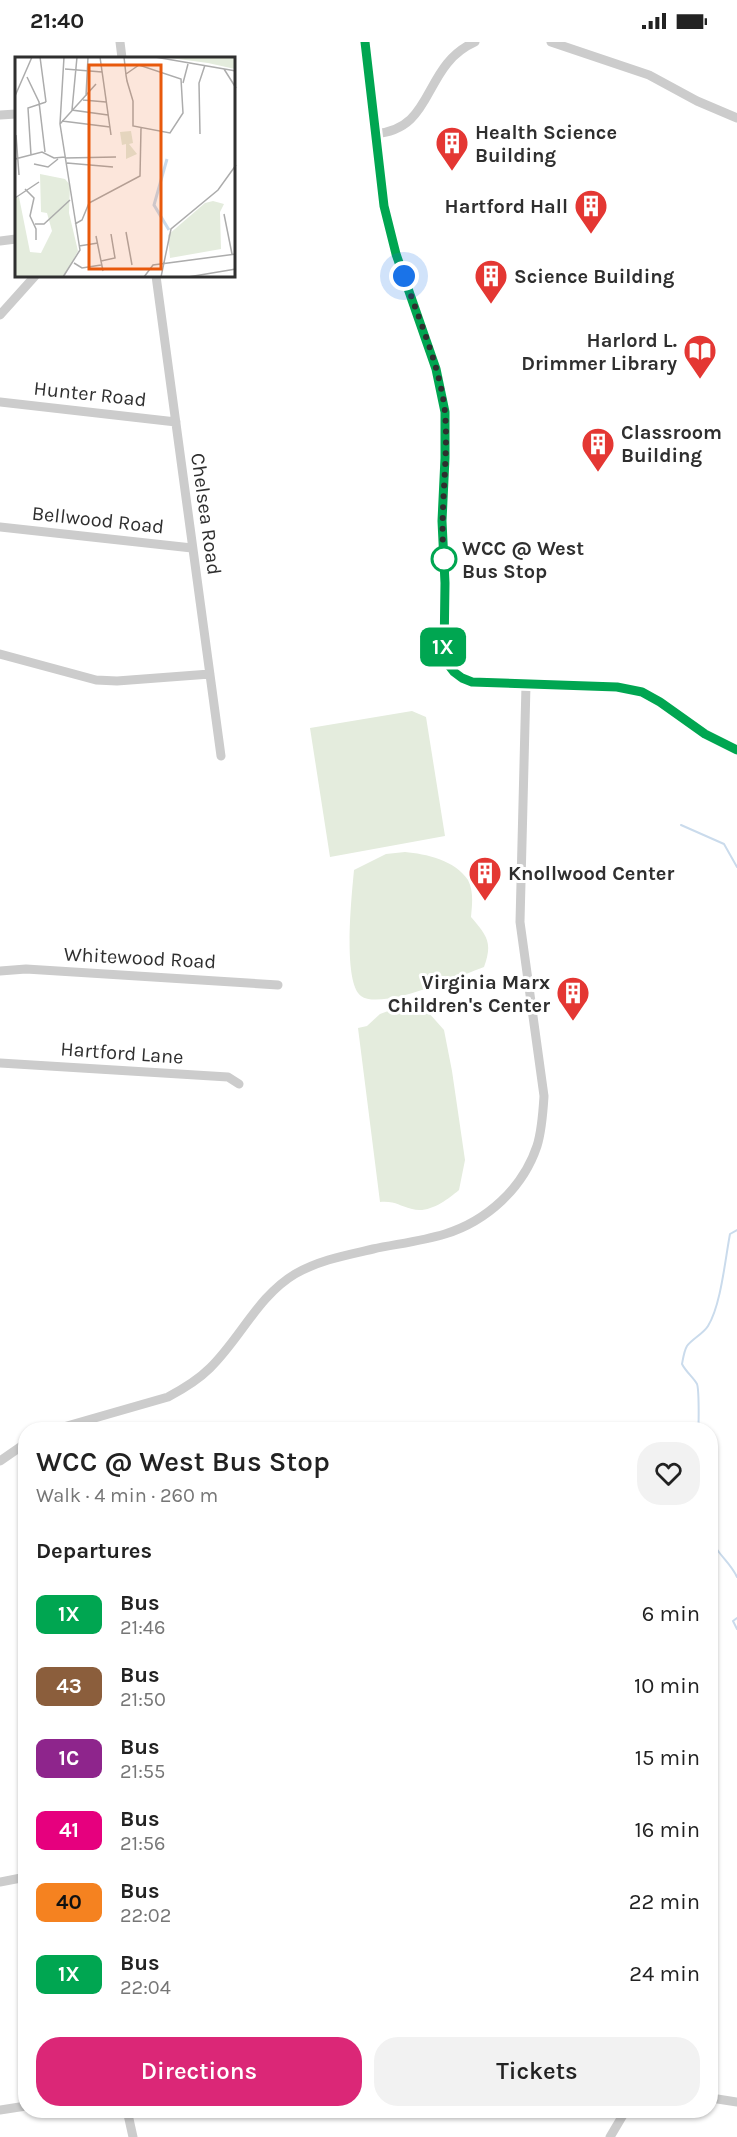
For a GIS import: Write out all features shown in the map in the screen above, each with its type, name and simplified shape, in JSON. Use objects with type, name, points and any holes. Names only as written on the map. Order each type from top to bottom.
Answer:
[{"type":"street","points":[[120,42],[122,57]]},
{"type":"street","points":[[365,42],[380,186],[388,225],[436,369],[445,412],[442,521],[445,583],[444,654],[447,663],[462,678],[488,684],[617,687],[642,692],[705,734],[737,750]]},
{"type":"street","points":[[374,134],[398,130],[417,116],[445,64],[460,50],[475,42]]},
{"type":"street","points":[[551,42],[649,75],[697,101],[737,118]]},
{"type":"street","points":[[0,115],[15,114]]},
{"type":"street","points":[[0,241],[15,239]]},
{"type":"street","points":[[0,315],[33,278]]},
{"type":"street","name":"Chelsea Road","points":[[156,278],[221,756]]},
{"type":"street","name":"Hunter Road","points":[[0,402],[176,422]]},
{"type":"street","name":"Bellwood Road","points":[[0,527],[192,548]]},
{"type":"street","points":[[0,654],[96,680],[117,681],[210,674]]},
{"type":"street","points":[[80,1422],[168,1396],[182,1389],[210,1368],[262,1303],[294,1274],[331,1259],[444,1234],[468,1225],[485,1215],[506,1196],[520,1179],[537,1144],[544,1096],[520,922],[526,685]]},
{"type":"street","name":"Whitewood Road","points":[[0,971],[26,969],[278,985]]},
{"type":"street","name":"Hartford Lane","points":[[0,1063],[228,1077],[239,1084]]},
{"type":"street","points":[[0,1461],[18,1449]]},
{"type":"street","points":[[0,1882],[18,1879]]},
{"type":"street","points":[[718,2099],[737,2102]]},
{"type":"street","points":[[0,2110],[18,2107]]},
{"type":"street","points":[[129,2118],[133,2137]]},
{"type":"street","points":[[610,2137],[621,2118]]},
{"type":"green space","points":[[412,711],[426,717],[445,836],[330,857],[310,728]]},
{"type":"green space","points":[[405,852],[440,859],[456,867],[468,880],[472,894],[471,917],[487,940],[487,958],[484,967],[441,984],[403,996],[371,999],[361,996],[355,988],[352,974],[350,916],[354,870],[386,854]]},
{"type":"green space","points":[[399,1007],[428,1012],[444,1030],[465,1160],[459,1190],[443,1202],[425,1210],[380,1202],[358,1028],[367,1026],[380,1014]]},
{"type":"waterway","points":[[681,825],[724,844],[737,867]]},
{"type":"waterway","points":[[698,1422],[698,1387],[685,1370],[682,1364],[683,1357],[687,1346],[706,1329],[712,1317],[719,1295],[730,1234],[737,1230]]},
{"type":"waterway","points":[[718,1550],[737,1577]]},
{"type":"waterway","points":[[737,1618],[733,1621],[737,1629]]},
{"type":"bus line","name":"1X","points":[[365,42],[380,186],[388,225],[436,369],[445,412],[442,497],[445,603],[442,644],[447,663],[454,672],[472,682],[617,687],[642,692],[705,734],[737,750]]},
{"type":"place","name":"Health Science Building","points":[[452,172]]},
{"type":"place","name":"Hartford Hall","points":[[591,235]]},
{"type":"place","name":"Science Building","points":[[491,305]]},
{"type":"place","name":"Harlord L. Drimmer Library","points":[[700,380]]},
{"type":"place","name":"Classroom Building","points":[[598,473]]},
{"type":"place","name":"WCC @ West Bus Stop","points":[[444,559]]},
{"type":"place","name":"Knollwood Center","points":[[485,902]]},
{"type":"place","name":"Virginia Marx Children's Center","points":[[573,1022]]},
{"type":"route","points":[[404,276],[436,369],[445,412],[442,497],[444,559]]}]
